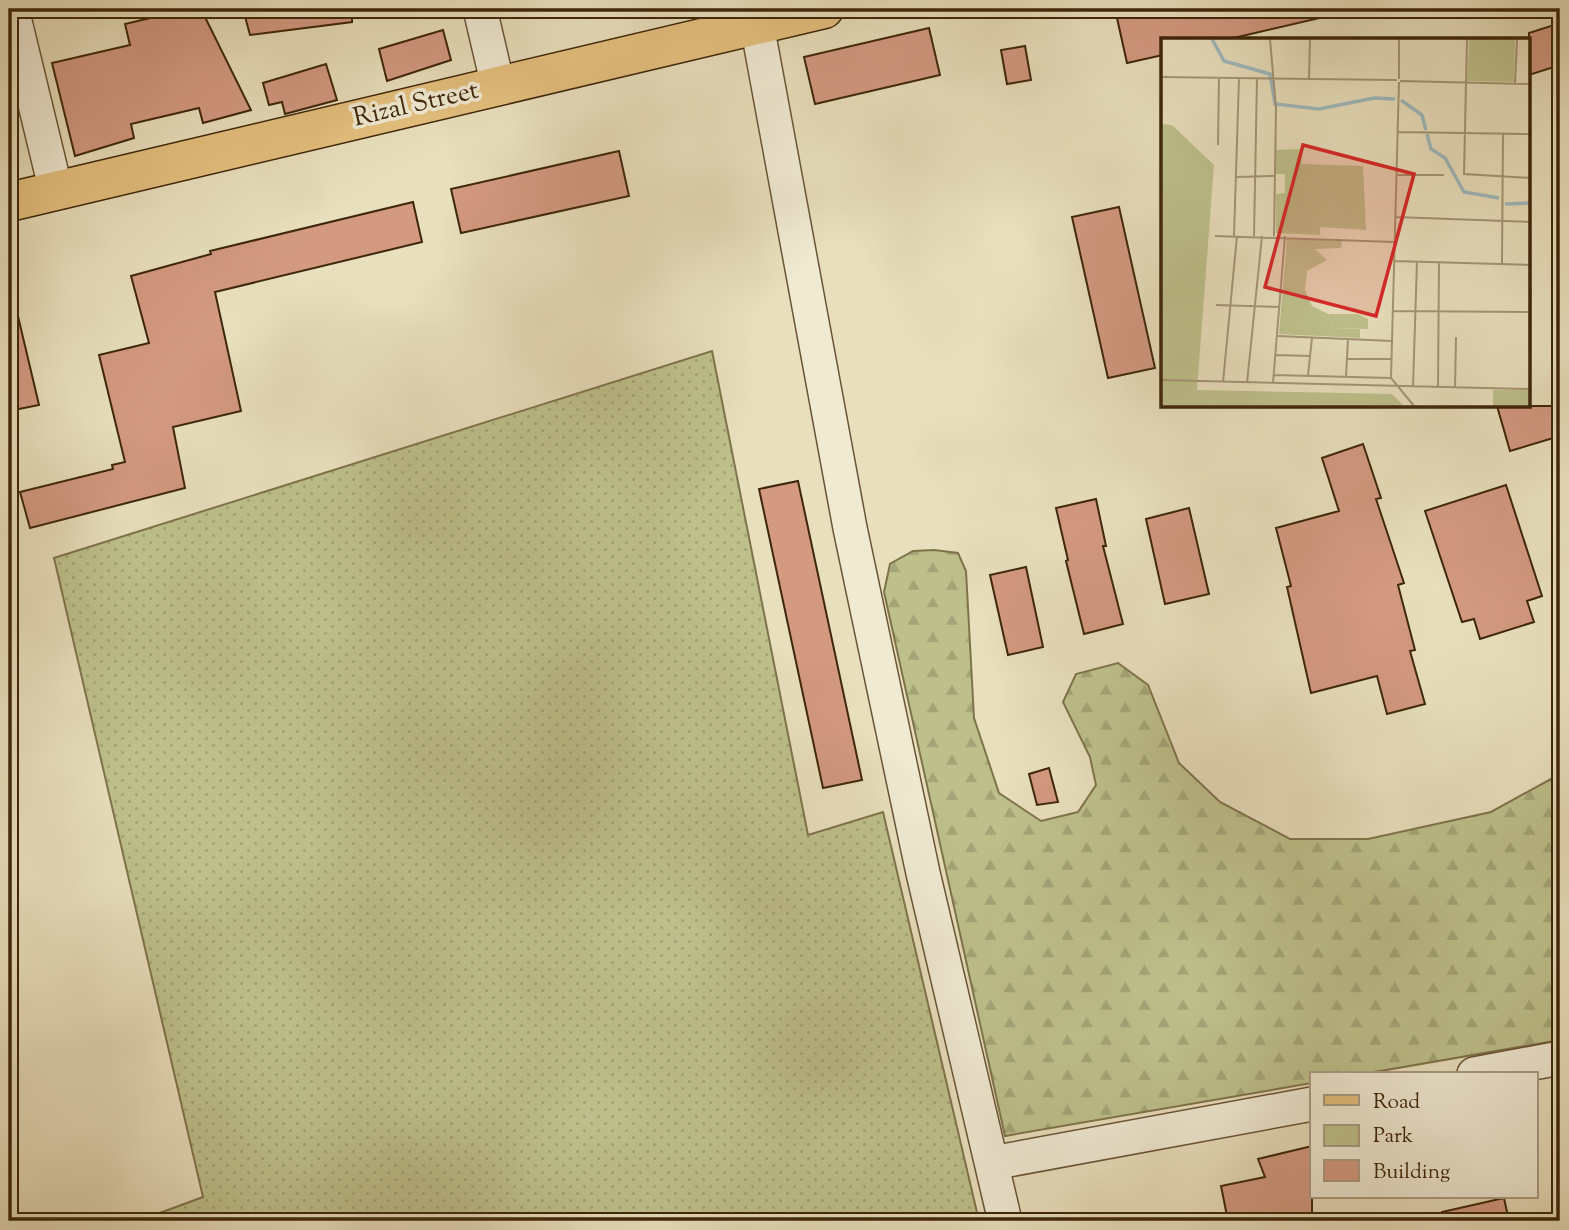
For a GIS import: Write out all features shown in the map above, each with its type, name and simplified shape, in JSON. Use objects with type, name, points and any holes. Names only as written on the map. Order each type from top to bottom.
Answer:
[{"type":"main road","name":"Rizal Street","points":[[9,202],[824,9]]},
{"type":"street","points":[[12,9],[56,191]]},
{"type":"street","points":[[480,9],[498,86]]},
{"type":"street","points":[[757,24],[850,528],[923,873],[1005,1221]]},
{"type":"street","points":[[1485,1072],[1560,1058]]},
{"type":"street","points":[[992,1163],[1310,1104]]},
{"type":"green space","points":[[712,351],[808,835],[883,812],[979,1221],[138,1221],[203,1197],[54,558]]},
{"type":"green space","points":[[913,551],[958,553],[966,571],[974,718],[999,793],[1041,821],[1078,812],[1096,785],[1090,757],[1063,702],[1076,674],[1118,663],[1148,685],[1179,763],[1220,802],[1290,839],[1368,839],[1491,812],[1560,774],[1560,1040],[1375,1072],[1310,1072],[1310,1083],[1005,1136],[884,592],[890,564]]},
{"type":"building","points":[[175,9],[201,9],[251,110],[203,123],[199,108],[131,124],[134,138],[75,156],[52,63],[130,45],[125,24],[176,12]]},
{"type":"building","points":[[243,9],[352,9],[352,22],[250,35]]},
{"type":"building","points":[[1115,9],[1323,9],[1324,17],[1234,38],[1161,38],[1161,55],[1127,63]]},
{"type":"building","points":[[1560,23],[1560,65],[1530,75],[1529,33]]},
{"type":"building","points":[[929,28],[940,75],[815,104],[804,57]]},
{"type":"building","points":[[443,30],[451,60],[387,81],[379,49]]},
{"type":"building","points":[[1025,46],[1031,80],[1007,84],[1001,50]]},
{"type":"building","points":[[326,64],[337,100],[285,114],[282,102],[269,105],[263,83]]},
{"type":"building","points":[[619,151],[629,196],[461,233],[451,189]]},
{"type":"building","points":[[413,202],[422,242],[215,292],[241,411],[173,427],[185,488],[30,528],[20,492],[113,469],[112,465],[125,462],[99,355],[149,343],[131,276],[211,254],[210,251]]},
{"type":"building","points":[[1119,207],[1155,368],[1108,378],[1072,217]]},
{"type":"building","points":[[17,312],[39,405],[9,411],[9,313]]},
{"type":"building","points":[[1560,406],[1560,436],[1510,451],[1498,408]]},
{"type":"building","points":[[1363,444],[1381,498],[1376,499],[1404,583],[1398,585],[1415,650],[1410,651],[1425,704],[1387,714],[1377,676],[1311,693],[1287,587],[1291,586],[1276,528],[1339,511],[1322,458]]},
{"type":"building","points":[[798,481],[862,780],[823,788],[759,489]]},
{"type":"building","points":[[1506,485],[1542,596],[1527,601],[1534,622],[1480,639],[1474,619],[1462,622],[1425,511]]},
{"type":"building","points":[[1096,499],[1106,546],[1103,546],[1123,624],[1084,634],[1056,508]]},
{"type":"building","points":[[1189,508],[1209,594],[1165,604],[1146,519]]},
{"type":"building","points":[[1026,567],[1043,647],[1008,655],[990,575]]},
{"type":"building","points":[[1049,768],[1058,802],[1037,805],[1029,774]]},
{"type":"building","points":[[1310,1146],[1312,1214],[1284,1221],[1228,1221],[1221,1186],[1265,1177],[1258,1159]]},
{"type":"building","points":[[1504,1198],[1509,1221],[1443,1221],[1442,1212]]}]
